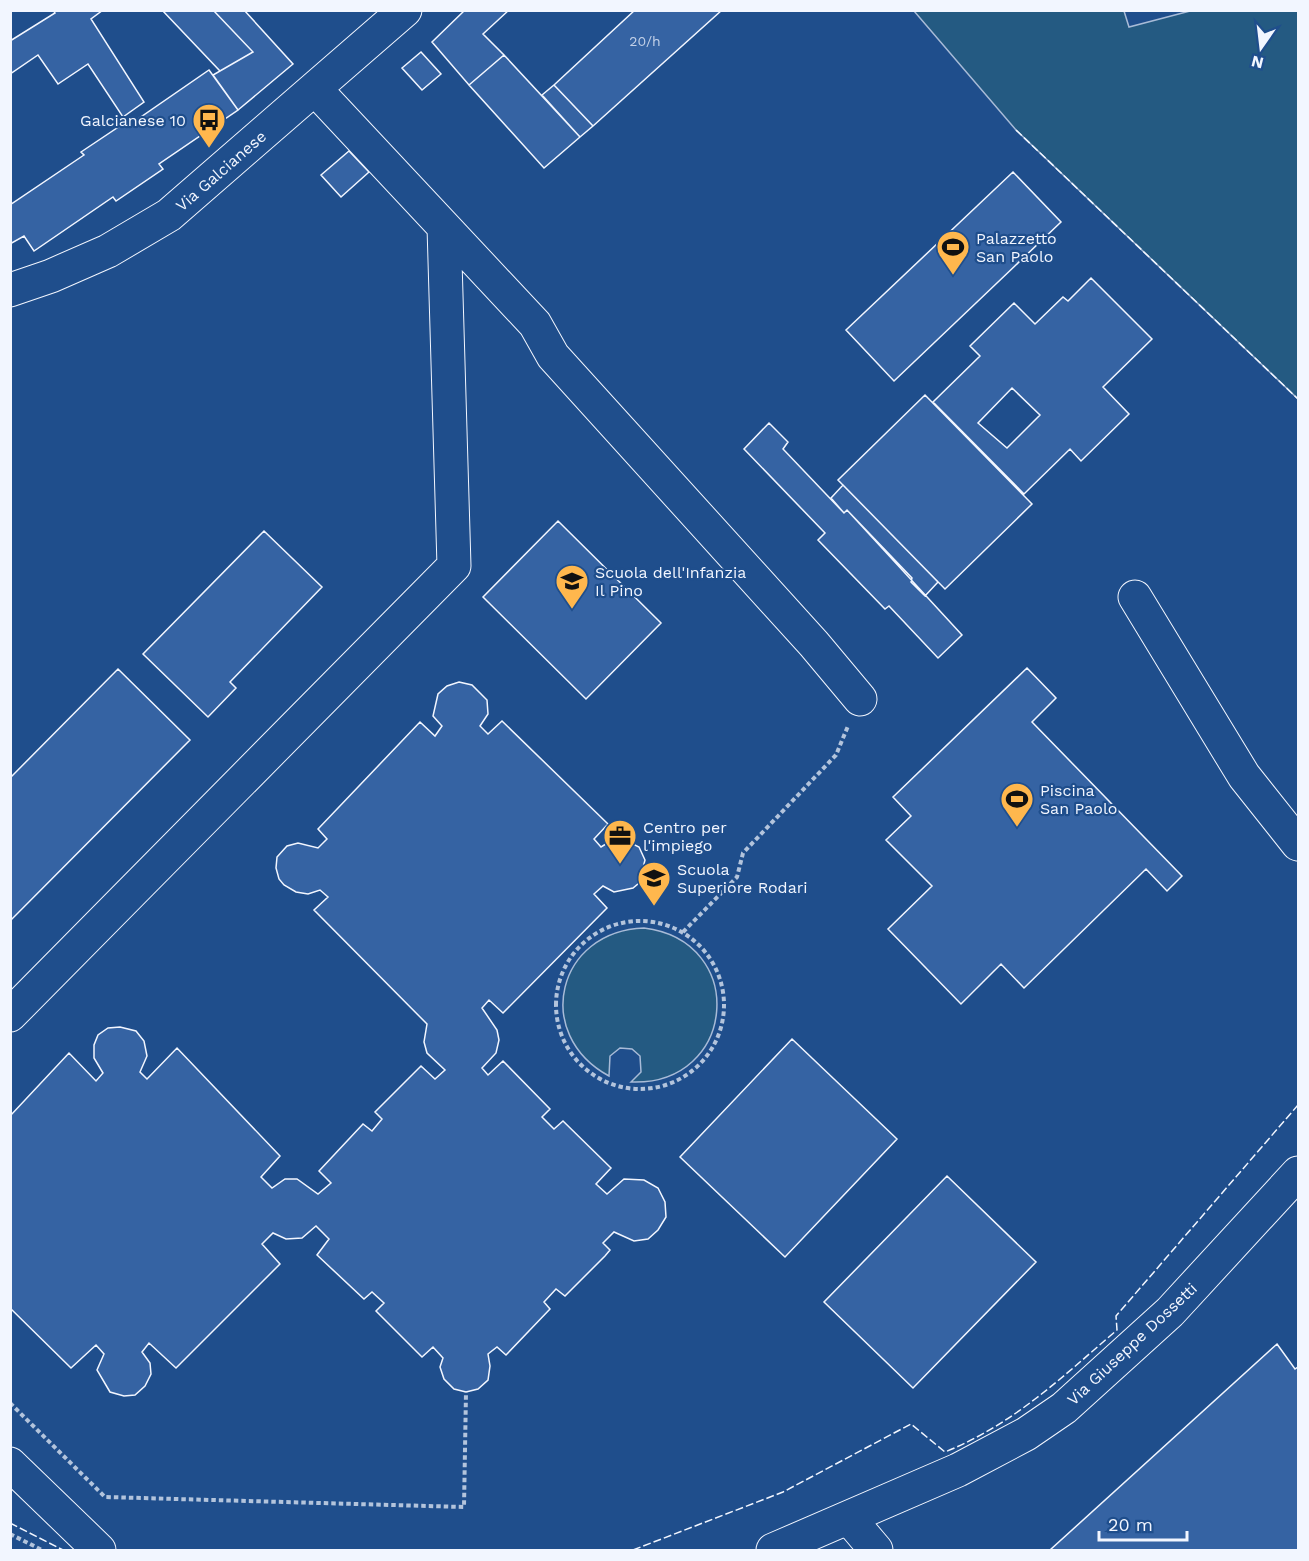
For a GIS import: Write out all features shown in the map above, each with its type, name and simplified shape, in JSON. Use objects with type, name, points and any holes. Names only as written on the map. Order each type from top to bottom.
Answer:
[{"type":"street","name":"Via Galcianese","points":[[10,290],[51,276],[108,250],[170,215],[405,10]]},
{"type":"street","points":[[316,90],[535,324],[553,356],[814,644],[860,699]]},
{"type":"street","points":[[10,1015],[454,566],[444,227]]},
{"type":"street","points":[[1135,597],[1244,776],[1271,813],[1299,844]]},
{"type":"street","name":"Via Giuseppe Dossetti","points":[[773,1551],[992,1453],[1064,1408],[1170,1312],[1299,1173]]},
{"type":"street","points":[[10,1464],[99,1551]]},
{"type":"street","points":[[849,1518],[876,1551]]},
{"type":"path","points":[[683,932],[737,877],[743,854],[836,756],[860,699]]},
{"type":"path","points":[[626,922],[661,923],[683,932],[711,961],[720,985],[723,1006],[721,1025],[714,1045],[698,1066],[684,1077],[658,1088],[624,1088],[598,1077],[575,1057],[560,1032],[556,1017],[562,976],[572,957],[602,929],[626,922]]},
{"type":"path","points":[[10,1402],[105,1497],[464,1507],[466,1392]]},
{"type":"path","points":[[10,1534],[42,1551]]},
{"type":"shaded area","points":[[914,11],[1124,11],[1129,27],[1190,11],[1298,11],[1298,399],[1016,130]]},
{"type":"shaded area","points":[[644,928],[678,939],[701,958],[714,983],[717,1011],[709,1038],[693,1061],[666,1077],[631,1082],[641,1072],[640,1056],[632,1049],[620,1048],[610,1056],[609,1076],[585,1058],[570,1036],[563,1012],[565,987],[574,965],[591,946],[614,933]]},
{"type":"building","points":[[53,10],[103,10],[91,19],[144,102],[123,117],[88,64],[58,84],[38,55],[10,74],[10,41],[55,13]]},
{"type":"building","points":[[162,10],[213,10],[253,52],[220,71]]},
{"type":"building","points":[[213,10],[244,10],[293,64],[238,110],[213,75],[253,52]]},
{"type":"building","points":[[465,10],[509,10],[483,34],[504,55],[469,85],[432,42]]},
{"type":"building","points":[[635,10],[722,10],[593,126],[554,85]]},
{"type":"building","points":[[421,52],[441,74],[422,90],[402,68]]},
{"type":"building","points":[[504,55],[580,137],[544,168],[469,85]]},
{"type":"building","points":[[209,70],[238,110],[159,164],[163,169],[116,201],[113,197],[34,251],[24,236],[10,244],[10,205],[84,155],[81,152],[129,120],[132,123]]},
{"type":"building","points":[[554,85],[593,126],[580,137],[542,95]]},
{"type":"building","points":[[349,151],[369,172],[341,197],[321,175]]},
{"type":"building","name":"Palazzetto San Paolo","points":[[1013,172],[1061,222],[894,381],[846,330]]},
{"type":"building","points":[[1091,278],[1152,339],[1103,387],[1129,414],[1081,461],[1070,449],[1024,494],[933,402],[980,356],[970,346],[1014,303],[1035,324],[1063,297],[1068,301]],"holes":[[[1012,388],[1040,415],[1007,448],[978,423]]]},
{"type":"building","points":[[925,395],[1032,504],[945,589],[838,480]]},
{"type":"building","points":[[769,423],[788,442],[783,449],[844,513],[847,510],[962,635],[938,658],[889,606],[885,609],[818,540],[825,533],[744,449]]},
{"type":"building","points":[[843,485],[938,582],[925,596],[911,582],[912,578],[847,510],[844,513],[831,498]]},
{"type":"building","name":"Scuola dell'Infanzia Il Pino","points":[[558,521],[661,623],[586,699],[483,597]]},
{"type":"building","points":[[264,531],[322,587],[230,682],[236,688],[208,717],[143,654]]},
{"type":"building","name":"Piscina San Paolo","points":[[1027,668],[1056,698],[1032,722],[1182,876],[1167,891],[1146,869],[1024,988],[1001,964],[961,1004],[888,929],[932,886],[886,840],[911,816],[893,797]]},
{"type":"building","points":[[118,669],[190,740],[10,921],[10,778]]},
{"type":"building","points":[[459,682],[472,685],[487,700],[488,714],[480,726],[488,734],[502,721],[608,824],[594,839],[601,847],[614,839],[621,838],[639,847],[645,860],[639,883],[633,888],[614,892],[603,886],[594,894],[607,908],[503,1013],[489,1000],[482,1008],[497,1030],[499,1040],[496,1053],[482,1068],[488,1075],[503,1061],[550,1109],[542,1117],[554,1129],[563,1121],[611,1168],[596,1184],[607,1194],[624,1179],[644,1180],[658,1188],[665,1202],[666,1217],[658,1230],[648,1239],[634,1241],[614,1232],[603,1243],[610,1250],[605,1256],[565,1296],[556,1289],[544,1302],[550,1309],[506,1355],[497,1347],[488,1354],[490,1366],[488,1380],[478,1389],[466,1392],[454,1389],[444,1379],[440,1367],[443,1358],[433,1347],[422,1357],[376,1311],[384,1303],[372,1292],[364,1299],[317,1255],[329,1239],[316,1226],[302,1238],[286,1239],[273,1233],[262,1244],[280,1264],[176,1368],[149,1343],[142,1352],[150,1363],[151,1374],[145,1386],[135,1395],[124,1396],[110,1392],[97,1370],[104,1354],[96,1345],[71,1368],[10,1308],[10,1116],[69,1053],[96,1081],[103,1073],[94,1058],[94,1045],[98,1035],[108,1028],[120,1027],[136,1031],[144,1041],[147,1056],[140,1072],[147,1079],[177,1048],[280,1156],[261,1177],[272,1188],[285,1179],[297,1179],[318,1194],[331,1183],[319,1171],[363,1124],[372,1131],[382,1119],[375,1112],[421,1066],[435,1079],[445,1070],[427,1053],[424,1042],[427,1024],[314,910],[328,897],[320,890],[308,894],[296,892],[284,885],[279,879],[276,868],[277,857],[287,846],[298,843],[318,848],[327,839],[318,829],[420,722],[435,736],[442,726],[433,716],[438,694],[447,686]]},
{"type":"building","points":[[792,1039],[897,1139],[785,1257],[680,1157]]},
{"type":"building","points":[[947,1176],[1036,1262],[913,1388],[824,1302]]},
{"type":"building","points":[[1277,1344],[1295,1369],[1298,1367],[1298,1550],[1050,1550]]},
{"type":"fence","points":[[1016,130],[1298,399]]},
{"type":"fence","points":[[633,1550],[783,1492],[911,1424],[945,1452],[993,1428],[1057,1382],[1117,1330],[1116,1316],[1298,1105]]},
{"type":"fence","points":[[10,1523],[63,1550]]},
{"type":"place","name":"Galcianese 10","points":[[209,149]]},
{"type":"place","name":"Palazzetto San Paolo","points":[[953,276]]},
{"type":"place","name":"Scuola dell'Infanzia Il Pino","points":[[572,610]]},
{"type":"place","name":"Piscina San Paolo","points":[[1017,828]]},
{"type":"place","name":"Centro per l'impiego","points":[[620,865]]},
{"type":"place","name":"Scuola Superiore Rodari","points":[[654,907]]}]
